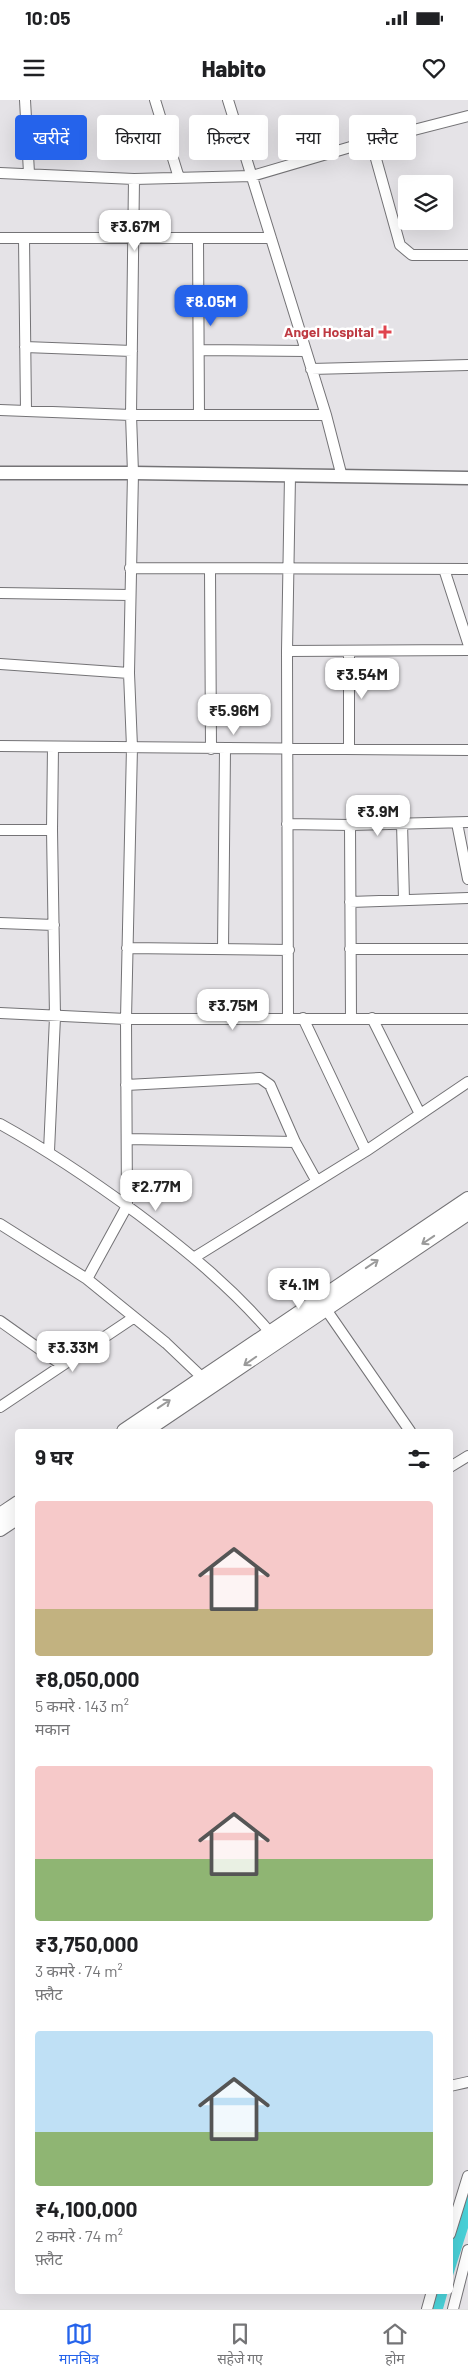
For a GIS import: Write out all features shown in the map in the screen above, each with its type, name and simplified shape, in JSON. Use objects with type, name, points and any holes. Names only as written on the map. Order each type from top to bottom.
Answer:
[{"type":"main road","points":[[322,1305],[468,1199]]},
{"type":"main road","points":[[148,1429],[208,1382],[274,1337],[468,1213]]},
{"type":"main road","points":[[127,1429],[208,1382]]},
{"type":"main road","points":[[0,1515],[15,1506]]},
{"type":"main road","points":[[0,1528],[15,1519]]},
{"type":"street","points":[[25,100],[29,173]]},
{"type":"street","points":[[155,100],[179,178]]},
{"type":"street","points":[[228,100],[326,415],[342,477]]},
{"type":"street","points":[[416,129],[468,116]]},
{"type":"street","points":[[0,173],[134,178],[252,176],[349,147]]},
{"type":"street","points":[[376,160],[400,245],[405,251],[412,255],[468,255]]},
{"type":"street","points":[[87,1279],[127,1206],[126,1019],[132,747],[129,673],[133,473],[131,415],[134,178]]},
{"type":"street","points":[[0,238],[271,238]]},
{"type":"street","points":[[24,238],[26,411]]},
{"type":"street","points":[[198,239],[199,415]]},
{"type":"street","points":[[25,347],[132,351]]},
{"type":"street","points":[[198,350],[306,351]]},
{"type":"street","points":[[311,369],[468,365]]},
{"type":"street","points":[[0,410],[131,415],[326,415]]},
{"type":"street","points":[[0,474],[133,473],[468,478]]},
{"type":"street","points":[[288,1018],[287,651],[290,476]]},
{"type":"street","points":[[130,568],[288,570],[468,569]]},
{"type":"street","points":[[210,569],[211,749]]},
{"type":"street","points":[[444,569],[468,643]]},
{"type":"street","points":[[0,593],[130,595]]},
{"type":"street","points":[[287,651],[468,650]]},
{"type":"street","points":[[349,651],[349,748]]},
{"type":"street","points":[[0,664],[129,673]]},
{"type":"street","points":[[0,746],[288,750],[349,748],[468,750]]},
{"type":"street","points":[[49,1151],[55,1017],[52,830],[53,747]]},
{"type":"street","points":[[223,949],[225,748]]},
{"type":"street","points":[[287,824],[350,825],[468,822]]},
{"type":"street","points":[[402,823],[404,900]]},
{"type":"street","points":[[457,823],[468,879]]},
{"type":"street","points":[[350,825],[351,1018]]},
{"type":"street","points":[[0,830],[52,830]]},
{"type":"street","points":[[350,902],[468,898]]},
{"type":"street","points":[[0,923],[54,925]]},
{"type":"street","points":[[127,948],[289,950]]},
{"type":"street","points":[[350,949],[468,949]]},
{"type":"street","points":[[0,1013],[126,1019],[468,1019]]},
{"type":"street","points":[[303,1018],[366,1151]]},
{"type":"street","points":[[372,1018],[420,1114]]},
{"type":"street","points":[[126,1084],[260,1078],[270,1085],[295,1142],[316,1180]]},
{"type":"street","points":[[195,1257],[316,1180],[366,1151],[468,1082]]},
{"type":"street","points":[[0,1124],[49,1151],[195,1257],[256,1316],[274,1337]]},
{"type":"street","points":[[127,1139],[295,1142]]},
{"type":"street","points":[[0,1224],[87,1279],[166,1343],[208,1382]]},
{"type":"street","points":[[322,1305],[409,1429]]},
{"type":"street","points":[[0,1407],[133,1318]]},
{"type":"street","points":[[0,1321],[62,1365]]},
{"type":"street","points":[[453,1465],[468,1456]]},
{"type":"street","points":[[453,2085],[468,2082]]},
{"type":"street","points":[[453,2224],[468,2176]]},
{"type":"street","points":[[453,2309],[463,2293],[468,2251]]},
{"type":"street","points":[[427,2309],[431,2294]]},
{"type":"water","points":[[468,2194],[468,2228],[453,2276],[453,2237]]},
{"type":"water","points":[[434,2294],[447,2294],[443,2309],[430,2309]]},
{"type":"place","name":"Angel Hospital","points":[[385,332]]}]
